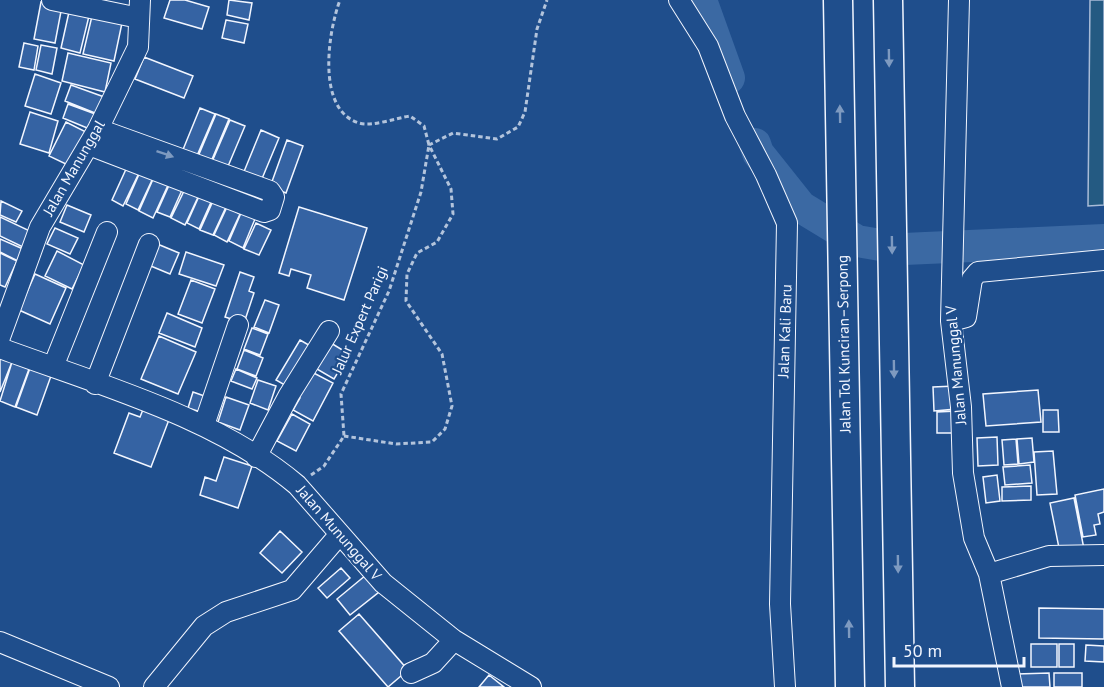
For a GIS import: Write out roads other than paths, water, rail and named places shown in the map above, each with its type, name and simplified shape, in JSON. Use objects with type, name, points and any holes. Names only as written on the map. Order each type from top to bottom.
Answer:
[{"type":"highway","name":"Jalan Tol Kunciran–Serpong","points":[[838,0],[850,687]]},
{"type":"highway","points":[[888,0],[900,687]]},
{"type":"street","points":[[52,0],[140,9]]},
{"type":"street","name":"Jalan Kali Baru","points":[[679,0],[708,46],[735,116],[766,175],[787,223],[780,604],[785,687]]},
{"type":"street","name":"Jalan Manunggal V","points":[[959,0],[951,321],[961,407],[963,473],[974,538],[989,574],[1012,687]]},
{"type":"street","name":"Jalan Manunggal","points":[[0,336],[40,227],[93,137],[138,46],[140,9]]},
{"type":"street","points":[[93,137],[270,191],[274,197],[270,210],[264,212],[93,137]]},
{"type":"street","points":[[53,368],[107,232]]},
{"type":"street","points":[[96,384],[149,244]]},
{"type":"street","points":[[951,321],[966,317],[972,279],[978,272],[1104,260]]},
{"type":"street","points":[[204,425],[238,325]]},
{"type":"street","points":[[256,457],[289,395],[329,331]]},
{"type":"street","name":"Jalan Mununggal V","points":[[0,348],[204,425],[256,457],[297,484],[383,583],[454,640],[531,687]]},
{"type":"street","points":[[154,687],[204,626],[226,612],[292,590],[303,581],[340,534]]},
{"type":"street","points":[[989,574],[1049,556],[1104,555]]},
{"type":"street","points":[[411,673],[433,663],[454,640]]},
{"type":"street","points":[[0,642],[109,687]]},
{"type":"waterway","points":[[701,0],[729,78]]},
{"type":"waterway","points":[[755,144],[758,153],[801,207],[857,241],[904,249],[1104,240]]}]
